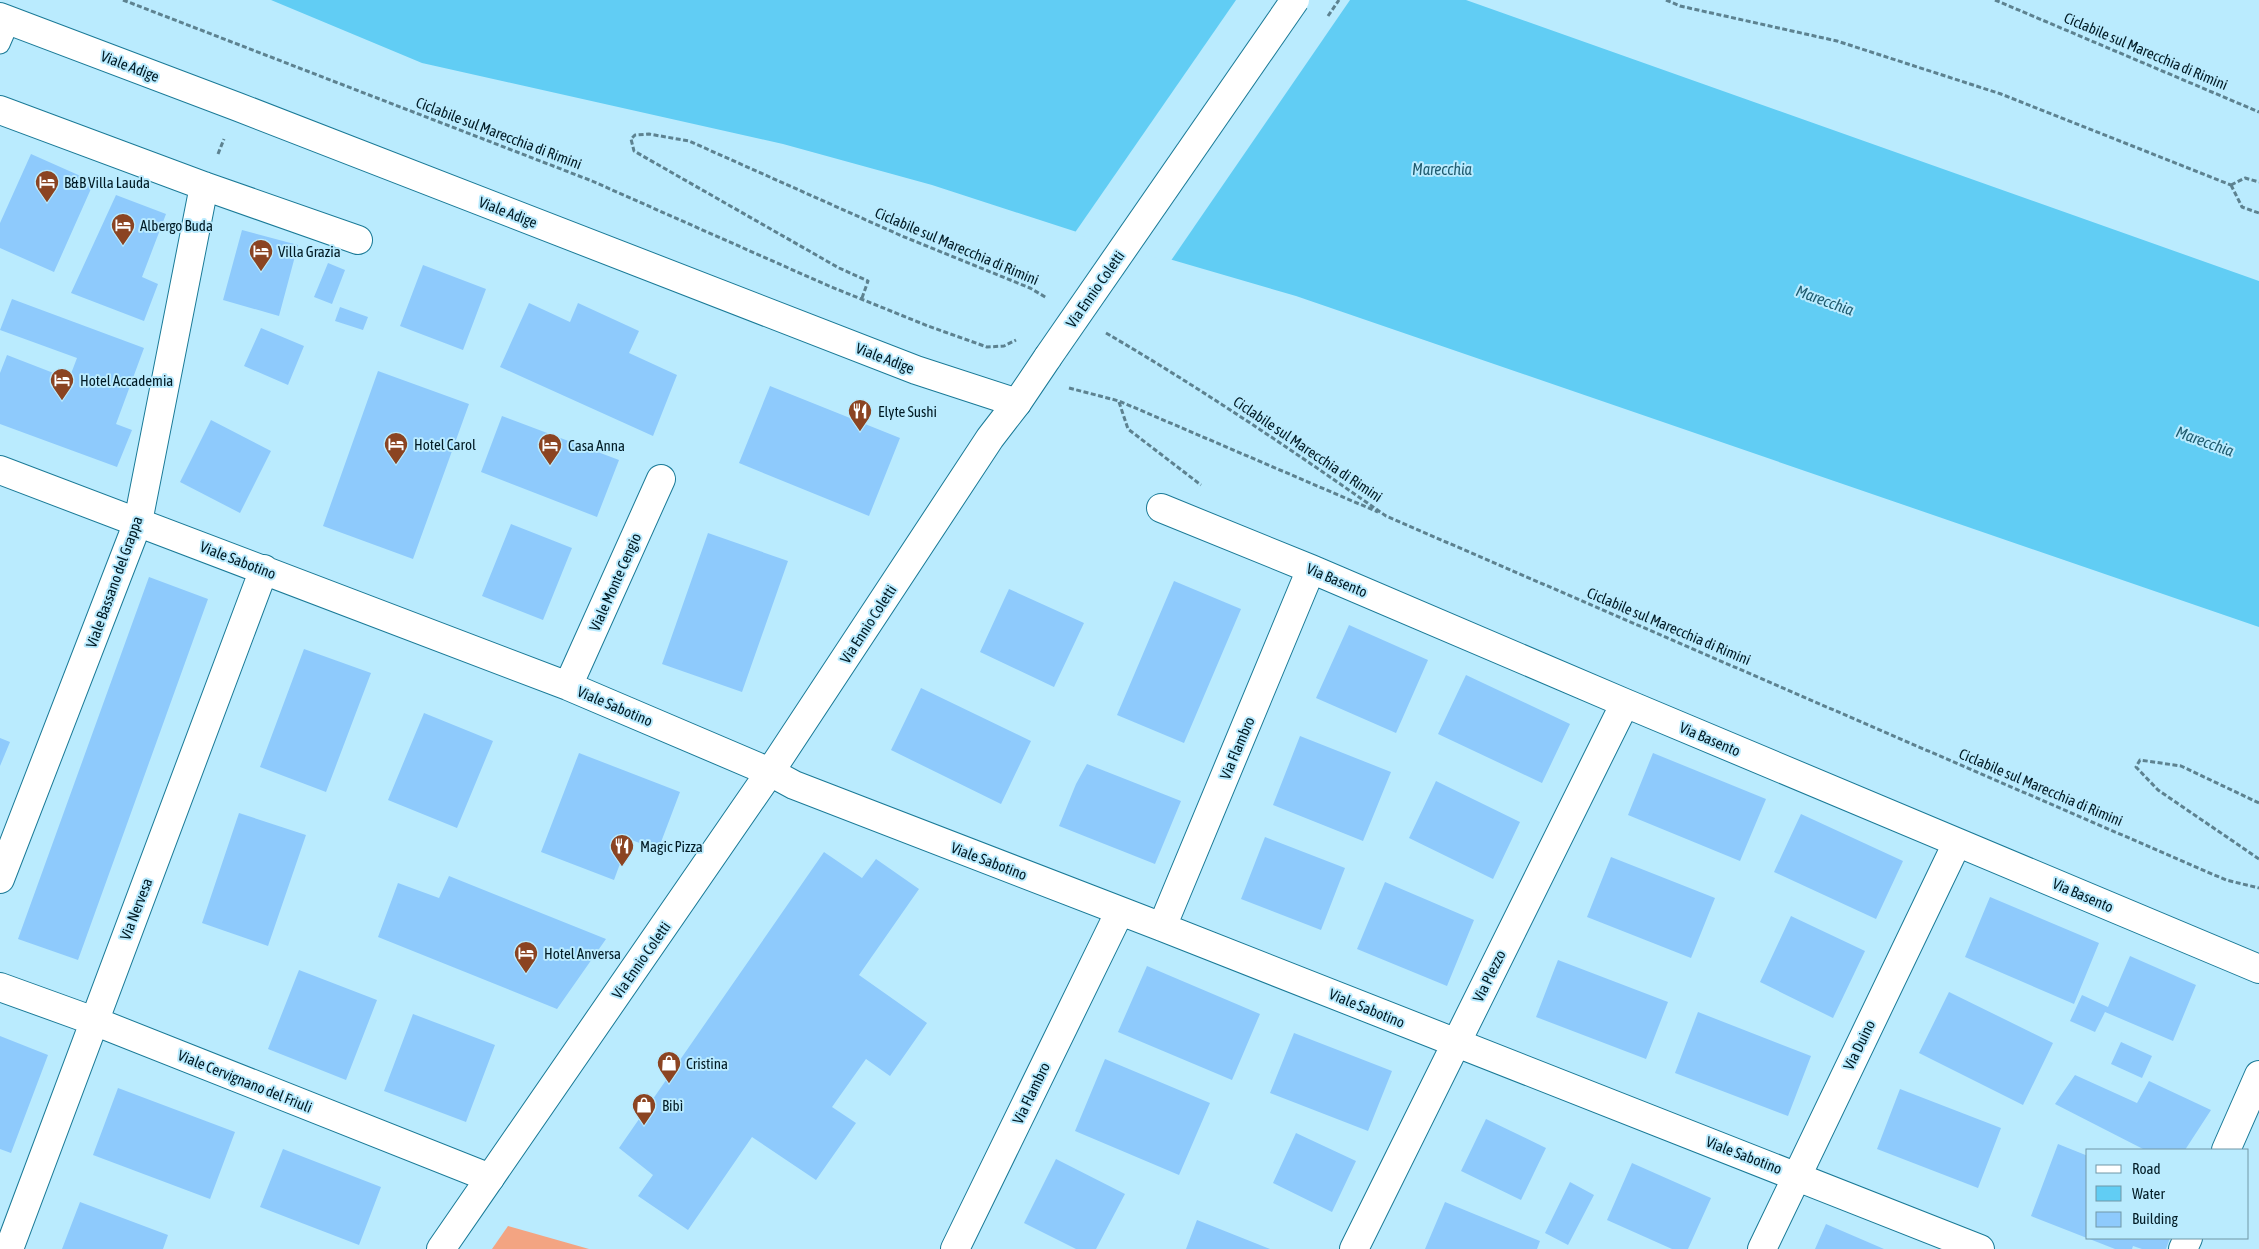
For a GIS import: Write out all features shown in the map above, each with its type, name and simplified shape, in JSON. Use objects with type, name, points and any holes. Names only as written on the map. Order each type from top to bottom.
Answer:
[{"type":"street","name":"Via Ennio Coletti","points":[[441,1249],[770,772],[990,438],[1017,403],[1295,0]]},
{"type":"street","name":"Viale Adige","points":[[3,28],[238,107],[916,370],[1017,403]]},
{"type":"street","points":[[0,110],[204,186],[358,240]]},
{"type":"street","name":"Viale Bassano del Grappa","points":[[0,879],[138,522],[204,186]]},
{"type":"street","name":"Viale Sabotino","points":[[0,470],[568,686],[770,772],[794,785],[1796,1175],[1980,1249]]},
{"type":"street","name":"Viale Monte Cengio","points":[[568,686],[661,479]]},
{"type":"street","name":"Via Basento","points":[[1161,508],[1311,569],[2259,969]]},
{"type":"street","name":"Via Flambro","points":[[1162,927],[1311,569]]},
{"type":"street","name":"Via Nervesa","points":[[8,1249],[264,570]]},
{"type":"street","name":"Via Plezzo","points":[[1354,1249],[1625,703]]},
{"type":"street","name":"Via Duino","points":[[1762,1249],[1957,843]]},
{"type":"street","name":"Via Flambro","points":[[955,1249],[1120,911]]},
{"type":"street","name":"Viale Cervignano del Friuli","points":[[0,987],[94,1021],[490,1178]]},
{"type":"street","points":[[2226,1149],[2259,1075]]},
{"type":"path","name":"Ciclabile sul Marecchia di Rimini","points":[[122,0],[592,181],[829,286],[928,326],[987,347],[1004,346],[1016,340]]},
{"type":"path","points":[[1666,0],[1680,6],[1837,41],[2002,94],[2230,185],[2242,207],[2259,213]]},
{"type":"path","name":"Ciclabile sul Marecchia di Rimini","points":[[1995,0],[2259,112]]},
{"type":"path","points":[[204,186],[238,107]]},
{"type":"path","name":"Ciclabile sul Marecchia di Rimini","points":[[862,298],[868,281],[839,268],[634,151],[631,139],[635,135],[649,134],[689,141],[902,236],[1030,288],[1055,303]]},
{"type":"path","points":[[2230,185],[2245,178],[2259,182]]},
{"type":"path","name":"Ciclabile sul Marecchia di Rimini","points":[[1104,331],[1293,450],[1386,516],[2226,880],[2259,888]]},
{"type":"path","points":[[1044,364],[1068,388],[1118,401],[1386,516]]},
{"type":"path","points":[[1118,401],[1128,429],[1205,488]]},
{"type":"path","points":[[2259,804],[2181,766],[2140,760],[2136,767],[2158,790],[2259,860]]},
{"type":"shaded area","points":[[508,1226],[589,1249],[492,1249]]},
{"type":"water","name":"Marecchia","points":[[271,0],[1466,0],[2259,281],[2259,627],[1296,296],[1080,233],[932,185],[783,144],[422,63]]},
{"type":"pier","points":[[1236,0],[1350,0],[1170,262],[1074,234]]},
{"type":"building","name":"B&B Villa Lauda","points":[[31,154],[94,182],[54,272],[0,248],[0,223]]},
{"type":"building","name":"Albergo Buda","points":[[116,195],[166,214],[142,277],[158,284],[144,321],[71,293]]},
{"type":"building","name":"Villa Grazia","points":[[242,230],[298,245],[279,316],[223,300]]},
{"type":"building","points":[[328,263],[345,270],[332,304],[314,297]]},
{"type":"building","points":[[423,265],[486,289],[463,350],[400,326]]},
{"type":"building","name":"Hotel Accademia","points":[[12,299],[144,348],[116,424],[132,430],[117,467],[0,424],[0,373],[7,355],[69,379],[77,358],[0,330]]},
{"type":"building","points":[[529,303],[570,322],[578,303],[639,331],[629,353],[677,375],[653,436],[500,367]]},
{"type":"building","points":[[340,307],[368,317],[363,330],[335,321]]},
{"type":"building","points":[[261,328],[304,346],[288,385],[244,366]]},
{"type":"building","name":"Hotel Carol","points":[[378,371],[469,404],[413,559],[323,526]]},
{"type":"building","points":[[770,386],[900,438],[869,516],[739,463]]},
{"type":"building","name":"Casa Anna","points":[[502,416],[619,460],[597,517],[481,472]]},
{"type":"building","points":[[211,420],[271,451],[240,513],[180,482]]},
{"type":"building","points":[[511,524],[572,548],[543,620],[482,596]]},
{"type":"building","points":[[708,533],[788,561],[742,692],[662,664]]},
{"type":"building","points":[[149,577],[208,599],[78,960],[18,939]]},
{"type":"building","points":[[1174,581],[1241,609],[1184,743],[1117,715]]},
{"type":"building","points":[[1009,589],[1084,623],[1054,687],[980,652]]},
{"type":"building","points":[[1349,625],[1428,660],[1396,733],[1316,698]]},
{"type":"building","points":[[304,649],[371,673],[326,792],[260,767]]},
{"type":"building","points":[[1466,675],[1570,724],[1542,783],[1438,734]]},
{"type":"building","points":[[921,688],[1031,741],[1001,804],[891,750]]},
{"type":"building","points":[[424,713],[493,741],[457,828],[388,800]]},
{"type":"building","points":[[1300,736],[1391,772],[1363,841],[1273,805]]},
{"type":"building","points":[[0,738],[10,742],[0,766]]},
{"type":"building","points":[[579,753],[680,792],[658,850],[629,839],[614,880],[541,852]]},
{"type":"building","points":[[1653,753],[1766,799],[1740,861],[1628,815]]},
{"type":"building","points":[[1087,764],[1181,801],[1155,864],[1059,826],[1076,784]]},
{"type":"building","points":[[1436,781],[1520,822],[1493,879],[1409,838]]},
{"type":"building","points":[[239,813],[306,835],[268,946],[202,923]]},
{"type":"building","points":[[1801,814],[1903,861],[1876,919],[1774,872]]},
{"type":"building","points":[[1265,837],[1345,868],[1321,930],[1241,899]]},
{"type":"building","points":[[824,852],[862,878],[876,859],[919,889],[859,975],[927,1023],[890,1076],[866,1059],[832,1107],[856,1123],[816,1180],[752,1137],[688,1230],[638,1196],[653,1175],[619,1148]]},
{"type":"building","points":[[1611,857],[1715,898],[1691,958],[1587,917]]},
{"type":"building","name":"Hotel Anversa","points":[[449,876],[606,939],[557,1009],[378,937],[398,883],[439,898]]},
{"type":"building","points":[[1385,882],[1474,920],[1447,986],[1357,949]]},
{"type":"building","points":[[1990,897],[2099,943],[2074,1004],[1965,957]]},
{"type":"building","points":[[1791,916],[1865,951],[1833,1018],[1760,982]]},
{"type":"building","points":[[2130,956],[2196,985],[2173,1041],[2105,1012],[2095,1032],[2070,1021],[2082,995],[2108,1007]]},
{"type":"building","points":[[1558,960],[1668,1002],[1646,1059],[1536,1017]]},
{"type":"building","points":[[1147,966],[1260,1014],[1232,1080],[1118,1032]]},
{"type":"building","points":[[299,970],[377,1000],[346,1080],[268,1049]]},
{"type":"building","points":[[1949,992],[2053,1043],[2023,1105],[1919,1053]]},
{"type":"building","points":[[1698,1012],[1811,1056],[1788,1116],[1675,1073]]},
{"type":"building","points":[[413,1014],[495,1045],[466,1122],[384,1091]]},
{"type":"building","points":[[1294,1033],[1392,1071],[1368,1131],[1270,1093]]},
{"type":"building","points":[[0,1036],[48,1055],[11,1153],[0,1149]]},
{"type":"building","points":[[2121,1042],[2152,1056],[2142,1078],[2111,1064]]},
{"type":"building","points":[[1105,1059],[1210,1103],[1179,1175],[1075,1131]]},
{"type":"building","points":[[2075,1075],[2137,1103],[2149,1081],[2211,1110],[2186,1149],[2143,1149],[2055,1104]]},
{"type":"building","points":[[118,1088],[235,1132],[210,1199],[93,1155]]},
{"type":"building","points":[[1900,1089],[2001,1128],[1978,1188],[1877,1149]]},
{"type":"building","points":[[1486,1119],[1546,1148],[1521,1200],[1461,1171]]},
{"type":"building","points":[[1296,1133],[1356,1161],[1332,1212],[1273,1183]]},
{"type":"building","points":[[2058,1144],[2086,1155],[2086,1238],[2031,1216]]},
{"type":"building","points":[[283,1149],[381,1187],[359,1245],[260,1207]]},
{"type":"building","points":[[1056,1159],[1125,1194],[1096,1249],[1076,1249],[1024,1223]]},
{"type":"building","points":[[1632,1163],[1711,1198],[1688,1249],[1672,1249],[1607,1220]]},
{"type":"building","points":[[1570,1182],[1594,1195],[1568,1245],[1545,1233]]},
{"type":"building","points":[[80,1202],[168,1235],[163,1249],[62,1249]]},
{"type":"building","points":[[1445,1202],[1540,1241],[1537,1249],[1425,1249]]},
{"type":"building","points":[[1197,1220],[1270,1249],[1186,1249]]},
{"type":"building","points":[[1826,1224],[1884,1249],[1815,1249]]},
{"type":"building","points":[[2090,1239],[2170,1239],[2166,1249],[2142,1249],[2133,1246],[2132,1249],[2115,1249]]},
{"type":"place","name":"B&B Villa Lauda","points":[[47,203]]},
{"type":"place","name":"Albergo Buda","points":[[123,246]]},
{"type":"place","name":"Villa Grazia","points":[[261,272]]},
{"type":"place","name":"Hotel Accademia","points":[[62,401]]},
{"type":"place","name":"Elyte Sushi","points":[[860,432]]},
{"type":"place","name":"Hotel Carol","points":[[396,465]]},
{"type":"place","name":"Casa Anna","points":[[550,466]]},
{"type":"place","name":"Magic Pizza","points":[[622,867]]},
{"type":"place","name":"Hotel Anversa","points":[[526,974]]},
{"type":"place","name":"Cristina","points":[[669,1084]]},
{"type":"place","name":"Bibì","points":[[644,1126]]}]
